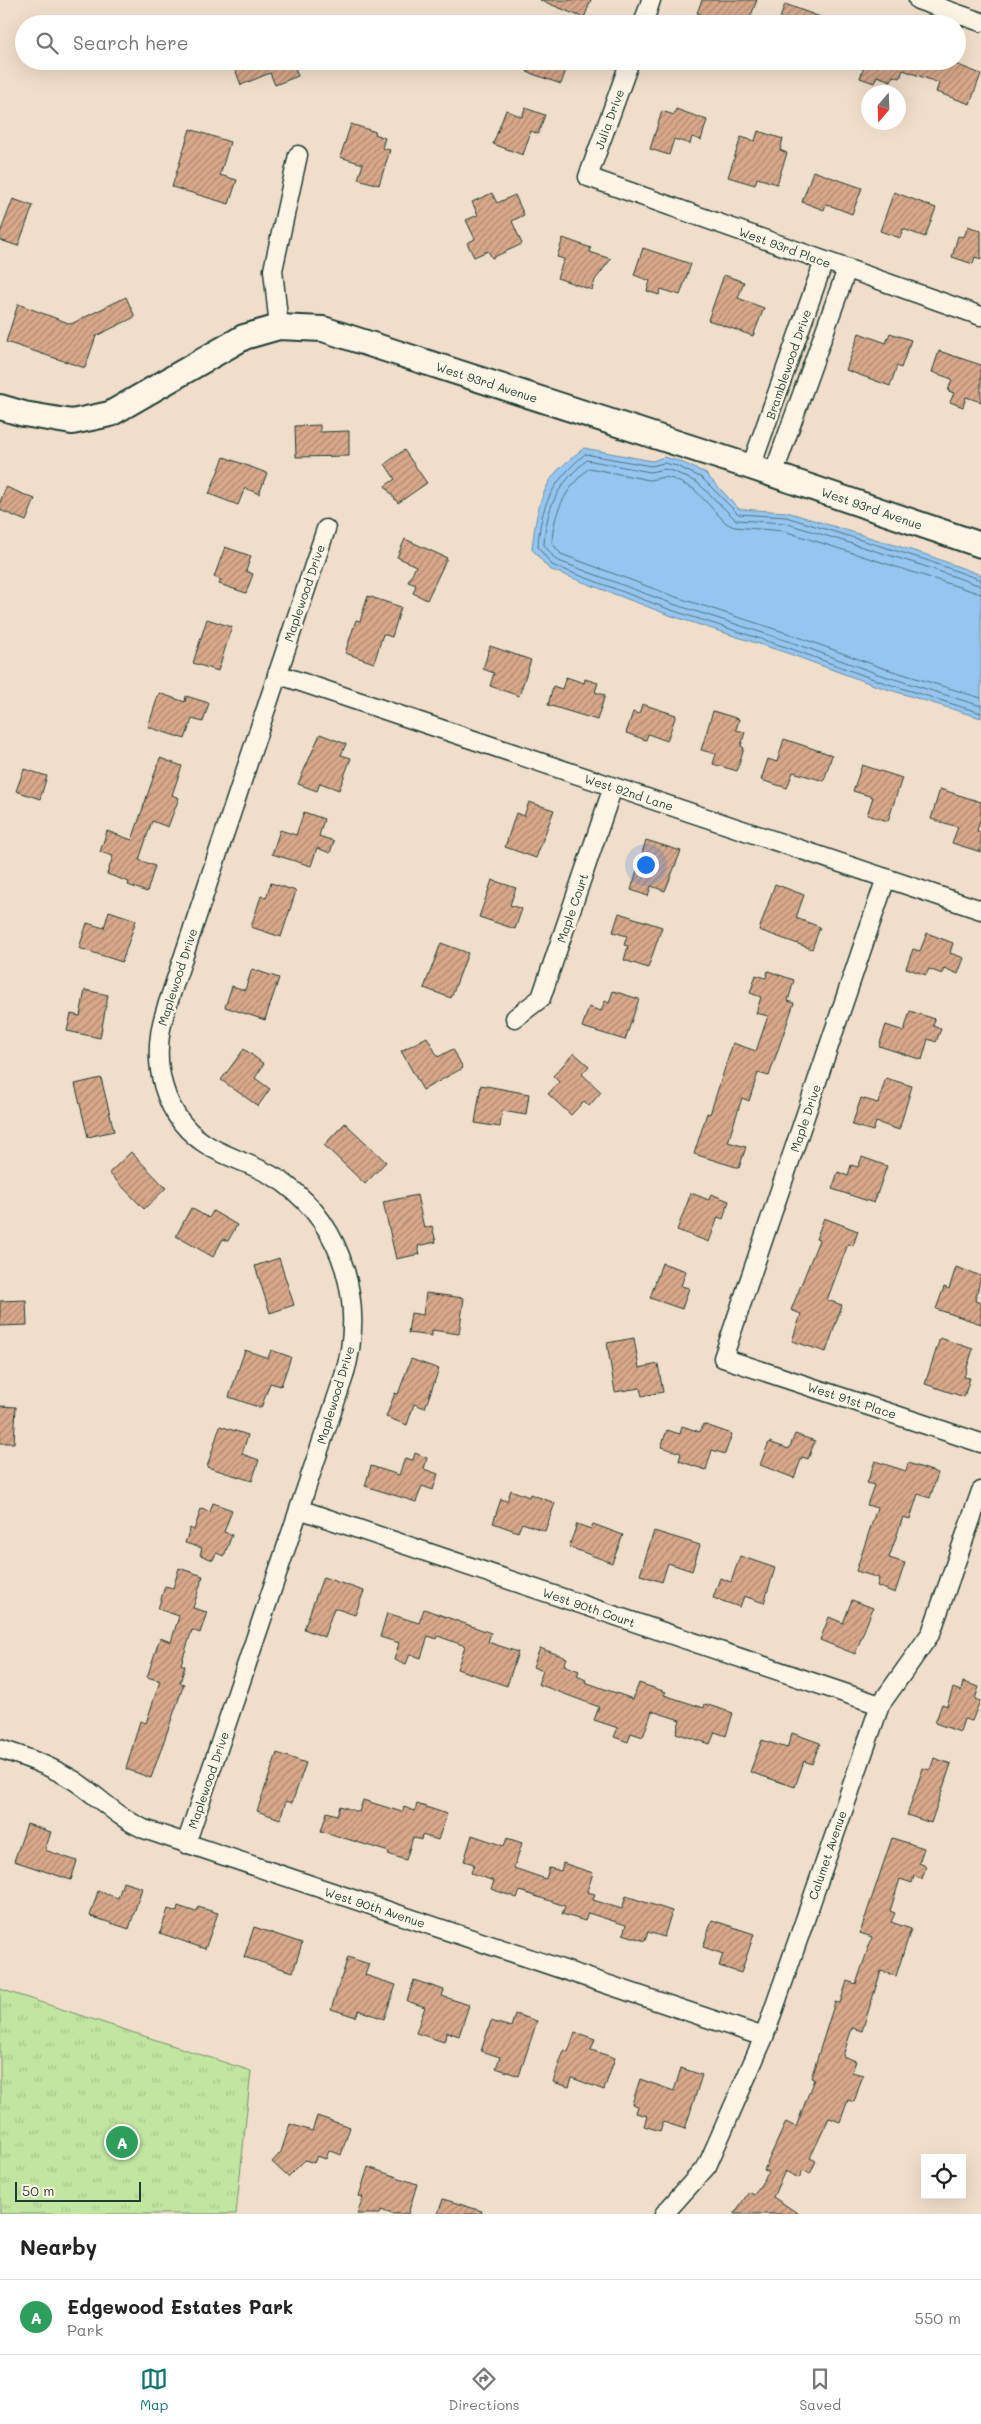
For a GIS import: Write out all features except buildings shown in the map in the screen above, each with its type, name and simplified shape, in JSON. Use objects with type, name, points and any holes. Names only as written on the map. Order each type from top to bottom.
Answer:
[{"type":"street","points":[[646,15],[652,0]]},
{"type":"street","points":[[918,0],[961,15]]},
{"type":"street","points":[[966,17],[981,22]]},
{"type":"street","name":"Julia Drive","points":[[588,177],[627,70]]},
{"type":"street","points":[[279,327],[273,270],[298,155]]},
{"type":"street","name":"West 93rd Place","points":[[588,177],[981,316]]},
{"type":"street","name":"Bramblewood Drive","points":[[751,467],[824,261]]},
{"type":"street","name":"Bramblewood Drive","points":[[773,475],[847,269]]},
{"type":"street","name":"West 93rd Avenue","points":[[0,407],[24,414],[72,422],[110,414],[244,337],[279,327],[322,329],[751,467],[981,545]]},
{"type":"street","name":"Maplewood Drive","points":[[186,1844],[344,1376],[351,1344],[352,1312],[345,1270],[326,1228],[318,1216],[295,1192],[269,1173],[210,1147],[187,1127],[169,1099],[159,1069],[157,1055],[163,1017],[326,529]]},
{"type":"street","name":"West 92nd Lane","points":[[277,674],[981,910]]},
{"type":"street","name":"Maple Court","points":[[515,1018],[541,998],[613,787]]},
{"type":"street","name":"Maple Drive","points":[[723,1358],[886,878]]},
{"type":"street","name":"West 91st Place","points":[[723,1358],[981,1443]]},
{"type":"street","name":"Calumet Avenue","points":[[664,2214],[707,2166],[764,2037],[880,1705],[931,1633],[981,1491]]},
{"type":"street","name":"West 90th Court","points":[[299,1509],[880,1705]]},
{"type":"street","name":"West 90th Avenue","points":[[0,1749],[59,1772],[82,1786],[128,1822],[186,1844],[764,2037]]},
{"type":"green space","points":[[0,1989],[251,2071],[236,2214],[0,2214]]},
{"type":"water","points":[[584,448],[652,461],[664,457],[679,461],[705,473],[739,509],[787,512],[927,555],[981,575],[981,718],[874,685],[787,653],[669,615],[549,569],[532,549],[539,508],[546,488],[557,471]]},
{"type":"place","name":"Edgewood Estates Park","points":[[122,2142]]}]
